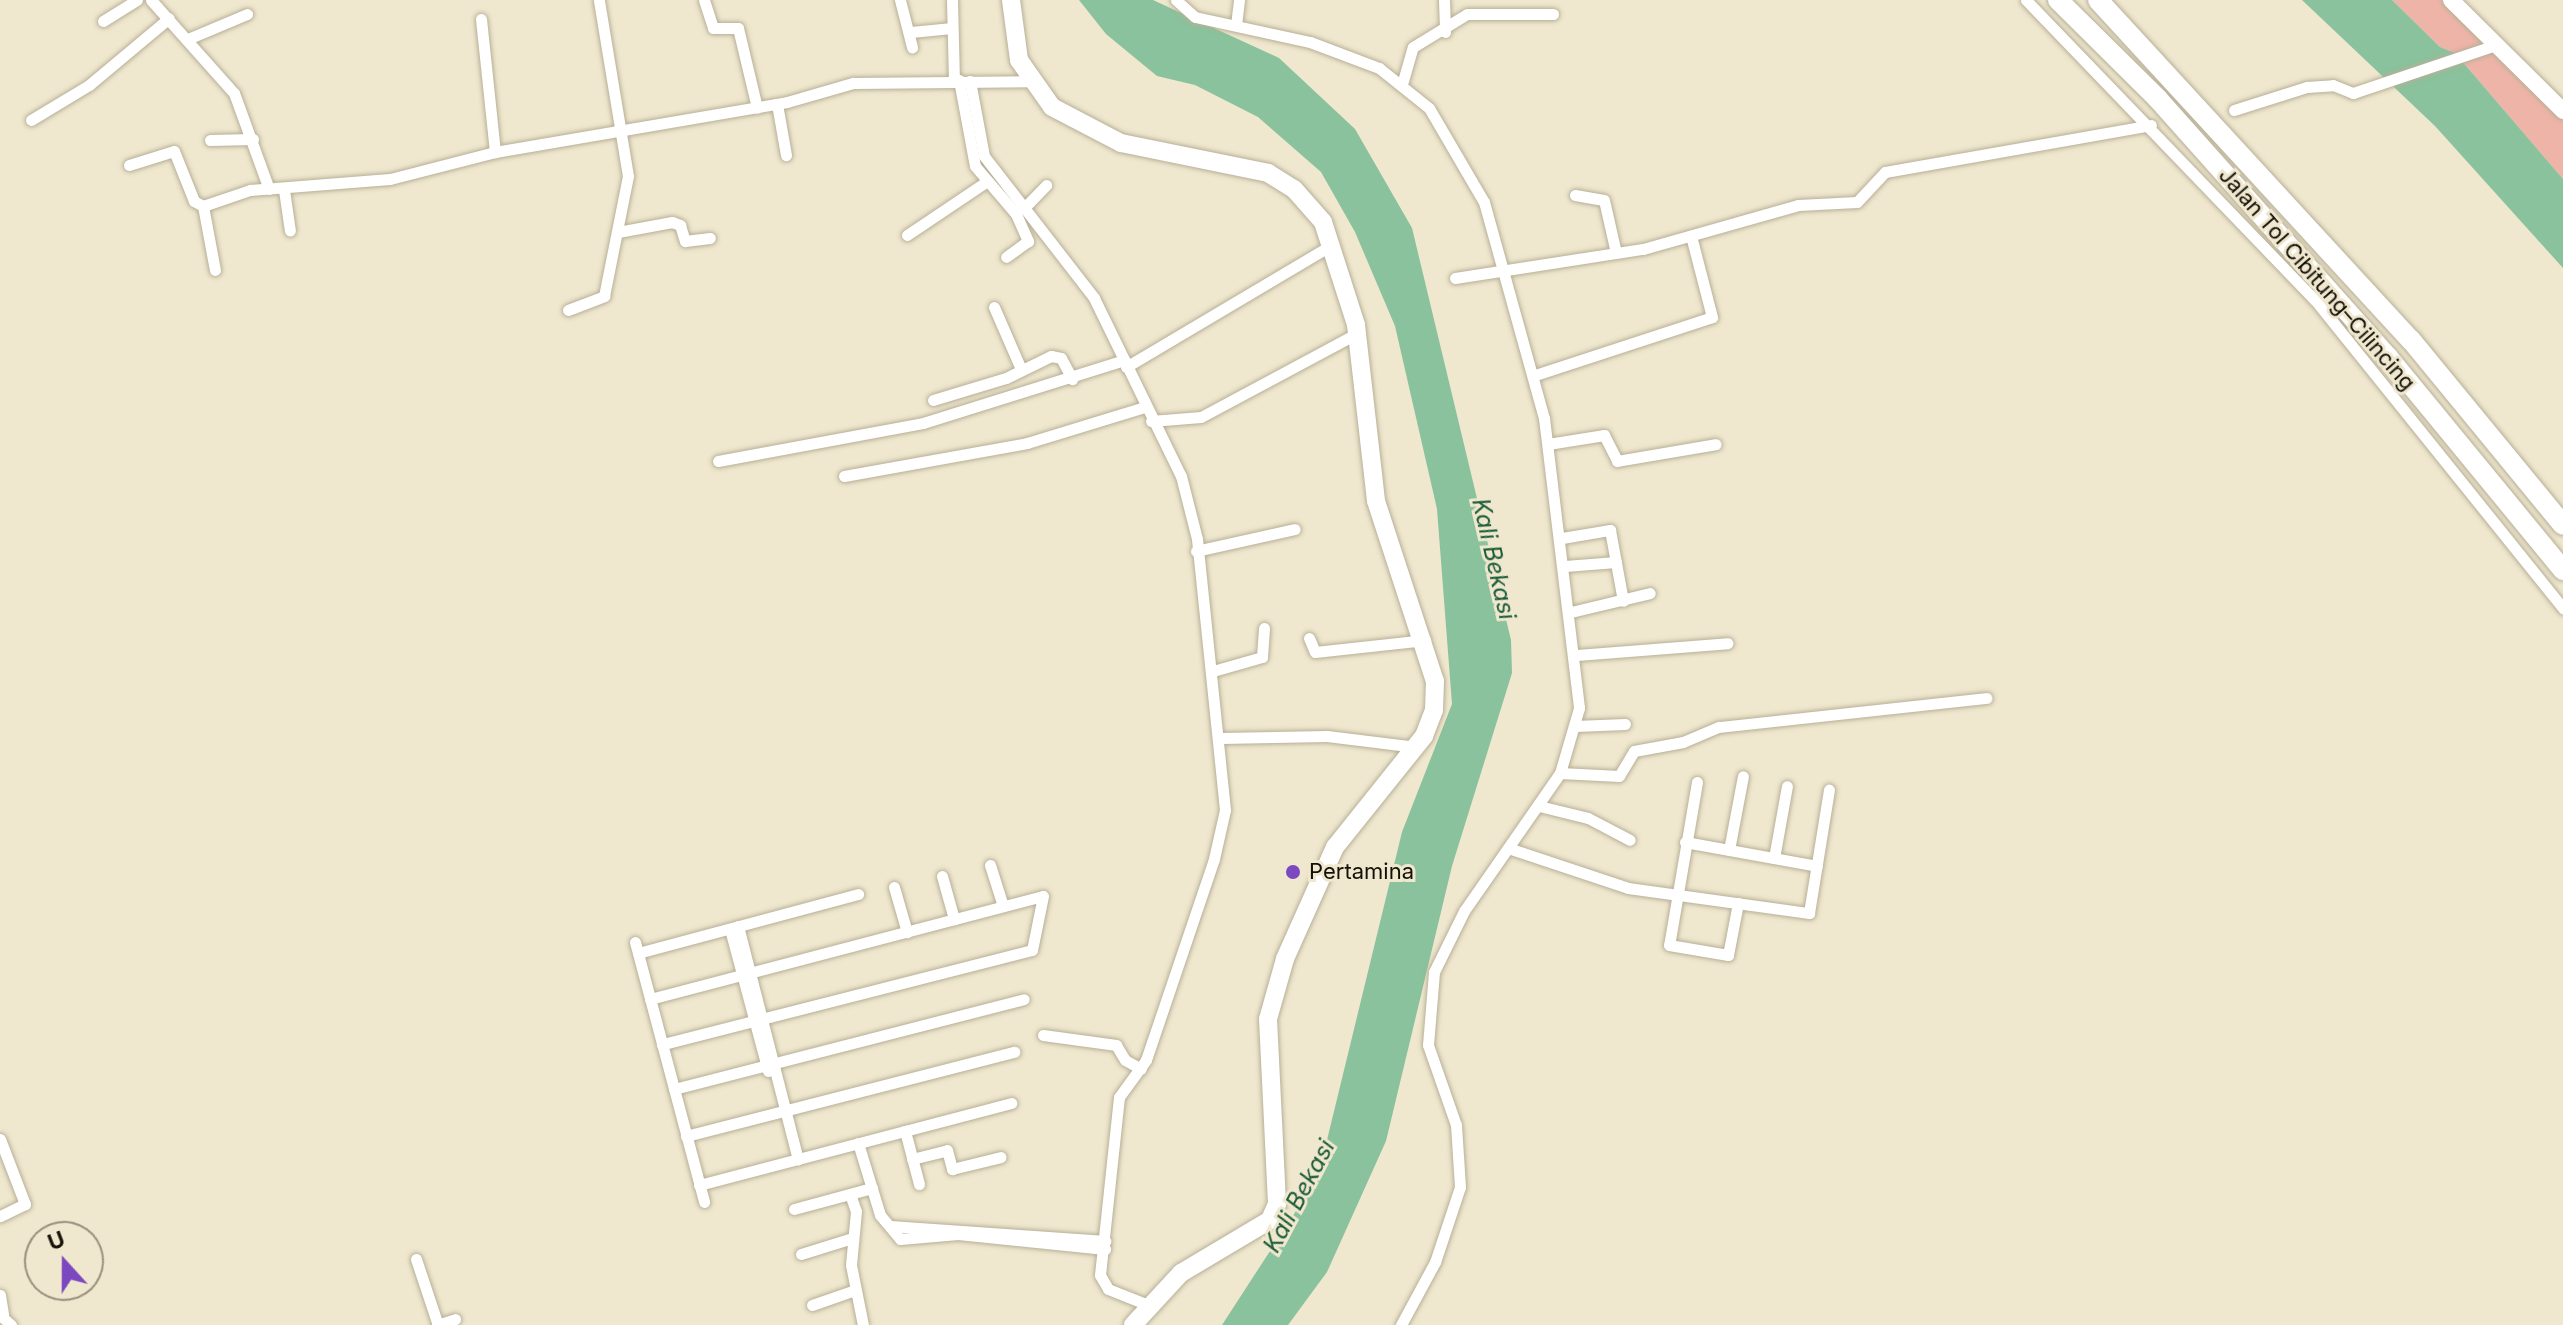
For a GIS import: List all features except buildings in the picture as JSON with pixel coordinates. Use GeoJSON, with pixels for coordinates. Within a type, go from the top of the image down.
{"type":"FeatureCollection","features":[{"type":"Feature","properties":{"kind":"highway","name":"Jalan Tol Cibitung–Cilincing"},"geometry":{"type":"LineString","coordinates":[[2058,0],[2158,99],[2388,357],[2563,570]]}},
{"type":"Feature","properties":{"kind":"highway","name":"Jalan Tol Cibitung–Cilincing"},"geometry":{"type":"LineString","coordinates":[[2098,0],[2402,330],[2563,525]]}},
{"type":"Feature","properties":{"kind":"main road"},"geometry":{"type":"LineString","coordinates":[[1011,0],[1014,46],[1030,81],[1052,107],[1121,143],[1268,173],[1305,200],[1333,244],[1356,334],[1374,492],[1426,640],[1434,710],[1416,747],[1335,847],[1285,959],[1268,1019],[1277,1204],[1270,1220],[1181,1273],[1148,1305],[1133,1325]]}},
{"type":"Feature","properties":{"kind":"street"},"geometry":{"type":"LineString","coordinates":[[103,21],[137,0]]}},
{"type":"Feature","properties":{"kind":"street"},"geometry":{"type":"LineString","coordinates":[[151,0],[190,38],[234,93],[269,189]]}},
{"type":"Feature","properties":{"kind":"street"},"geometry":{"type":"LineString","coordinates":[[568,310],[604,296],[628,176],[624,133],[599,0]]}},
{"type":"Feature","properties":{"kind":"street"},"geometry":{"type":"LineString","coordinates":[[704,0],[713,28],[738,28],[757,108]]}},
{"type":"Feature","properties":{"kind":"street"},"geometry":{"type":"LineString","coordinates":[[900,0],[911,32],[912,47]]}},
{"type":"Feature","properties":{"kind":"street"},"geometry":{"type":"LineString","coordinates":[[952,0],[952,28],[970,154],[986,182],[1034,238],[1081,274],[1151,421],[1181,476],[1196,551],[1200,614],[1213,671],[1221,738],[1225,810],[1214,859],[1141,1069],[1119,1097],[1105,1245],[1103,1284],[1148,1305]]}},
{"type":"Feature","properties":{"kind":"street"},"geometry":{"type":"LineString","coordinates":[[1176,0],[1195,17],[1324,47],[1403,81],[1439,122],[1475,180],[1535,375],[1548,444],[1577,655],[1575,726],[1560,773],[1456,925],[1431,986],[1428,1045],[1456,1125],[1461,1178],[1447,1235],[1401,1325]]}},
{"type":"Feature","properties":{"kind":"street"},"geometry":{"type":"LineString","coordinates":[[1236,25],[1239,0]]}},
{"type":"Feature","properties":{"kind":"street"},"geometry":{"type":"LineString","coordinates":[[1444,0],[1445,32]]}},
{"type":"Feature","properties":{"kind":"street"},"geometry":{"type":"LineString","coordinates":[[2026,0],[2151,125],[2320,306],[2563,608]]}},
{"type":"Feature","properties":{"kind":"street"},"geometry":{"type":"LineString","coordinates":[[2451,0],[2563,111]]}},
{"type":"Feature","properties":{"kind":"street"},"geometry":{"type":"LineString","coordinates":[[1403,81],[1413,47],[1445,32],[1477,11],[1553,14]]}},
{"type":"Feature","properties":{"kind":"street"},"geometry":{"type":"LineString","coordinates":[[190,38],[247,14]]}},
{"type":"Feature","properties":{"kind":"street"},"geometry":{"type":"LineString","coordinates":[[31,120],[89,85],[169,18]]}},
{"type":"Feature","properties":{"kind":"street"},"geometry":{"type":"LineString","coordinates":[[481,19],[495,152]]}},
{"type":"Feature","properties":{"kind":"street"},"geometry":{"type":"LineString","coordinates":[[911,32],[952,28]]}},
{"type":"Feature","properties":{"kind":"street"},"geometry":{"type":"LineString","coordinates":[[2234,110],[2307,87],[2333,85],[2353,93],[2488,46]]}},
{"type":"Feature","properties":{"kind":"street"},"geometry":{"type":"LineString","coordinates":[[961,80],[984,156],[1024,208],[1034,238]]}},
{"type":"Feature","properties":{"kind":"street"},"geometry":{"type":"LineString","coordinates":[[129,165],[174,151],[194,201],[203,206],[269,189],[390,179],[495,152],[624,133],[777,104],[853,83],[1030,81]]}},
{"type":"Feature","properties":{"kind":"street"},"geometry":{"type":"LineString","coordinates":[[777,104],[786,155]]}},
{"type":"Feature","properties":{"kind":"street"},"geometry":{"type":"LineString","coordinates":[[1455,278],[1616,253],[1691,236],[1798,205],[1857,202],[1885,172],[2151,125]]}},
{"type":"Feature","properties":{"kind":"street"},"geometry":{"type":"LineString","coordinates":[[210,140],[253,139]]}},
{"type":"Feature","properties":{"kind":"street"},"geometry":{"type":"LineString","coordinates":[[907,235],[986,182]]}},
{"type":"Feature","properties":{"kind":"street"},"geometry":{"type":"LineString","coordinates":[[1024,208],[1046,185]]}},
{"type":"Feature","properties":{"kind":"street"},"geometry":{"type":"LineString","coordinates":[[284,190],[290,231]]}},
{"type":"Feature","properties":{"kind":"street"},"geometry":{"type":"LineString","coordinates":[[1575,195],[1604,200],[1616,253]]}},
{"type":"Feature","properties":{"kind":"street"},"geometry":{"type":"LineString","coordinates":[[203,206],[215,270]]}},
{"type":"Feature","properties":{"kind":"street"},"geometry":{"type":"LineString","coordinates":[[618,232],[672,222],[680,225],[685,241],[710,238]]}},
{"type":"Feature","properties":{"kind":"street"},"geometry":{"type":"LineString","coordinates":[[1535,375],[1712,317],[1691,236]]}},
{"type":"Feature","properties":{"kind":"street"},"geometry":{"type":"LineString","coordinates":[[1006,257],[1034,238]]}},
{"type":"Feature","properties":{"kind":"street"},"geometry":{"type":"LineString","coordinates":[[718,461],[923,423],[1125,363],[1333,244]]}},
{"type":"Feature","properties":{"kind":"street"},"geometry":{"type":"LineString","coordinates":[[994,307],[1021,369]]}},
{"type":"Feature","properties":{"kind":"street"},"geometry":{"type":"LineString","coordinates":[[1151,421],[1201,417],[1356,334]]}},
{"type":"Feature","properties":{"kind":"street"},"geometry":{"type":"LineString","coordinates":[[933,400],[1057,356],[1072,379]]}},
{"type":"Feature","properties":{"kind":"street"},"geometry":{"type":"LineString","coordinates":[[844,476],[1027,443],[1145,407]]}},
{"type":"Feature","properties":{"kind":"street"},"geometry":{"type":"LineString","coordinates":[[1548,444],[1604,435],[1617,461],[1716,444]]}},
{"type":"Feature","properties":{"kind":"street"},"geometry":{"type":"LineString","coordinates":[[1562,538],[1608,528],[1623,601]]}},
{"type":"Feature","properties":{"kind":"street"},"geometry":{"type":"LineString","coordinates":[[1196,551],[1231,548],[1295,529]]}},
{"type":"Feature","properties":{"kind":"street"},"geometry":{"type":"LineString","coordinates":[[1565,566],[1616,562]]}},
{"type":"Feature","properties":{"kind":"street"},"geometry":{"type":"LineString","coordinates":[[1571,612],[1650,593]]}},
{"type":"Feature","properties":{"kind":"street"},"geometry":{"type":"LineString","coordinates":[[1213,671],[1262,657],[1264,628]]}},
{"type":"Feature","properties":{"kind":"street"},"geometry":{"type":"LineString","coordinates":[[1309,638],[1315,652],[1426,640]]}},
{"type":"Feature","properties":{"kind":"street"},"geometry":{"type":"LineString","coordinates":[[1577,655],[1728,643]]}},
{"type":"Feature","properties":{"kind":"street"},"geometry":{"type":"LineString","coordinates":[[1560,773],[1619,776],[1634,751],[1672,745],[1719,727],[1986,698]]}},
{"type":"Feature","properties":{"kind":"street"},"geometry":{"type":"LineString","coordinates":[[1575,726],[1625,724]]}},
{"type":"Feature","properties":{"kind":"street"},"geometry":{"type":"LineString","coordinates":[[1221,738],[1327,736],[1416,747]]}},
{"type":"Feature","properties":{"kind":"street"},"geometry":{"type":"LineString","coordinates":[[1729,850],[1743,776]]}},
{"type":"Feature","properties":{"kind":"street"},"geometry":{"type":"LineString","coordinates":[[1697,782],[1675,894],[1669,945],[1728,955],[1738,903]]}},
{"type":"Feature","properties":{"kind":"street"},"geometry":{"type":"LineString","coordinates":[[1774,858],[1787,786]]}},
{"type":"Feature","properties":{"kind":"street"},"geometry":{"type":"LineString","coordinates":[[1508,848],[1628,888],[1809,913],[1829,790]]}},
{"type":"Feature","properties":{"kind":"street"},"geometry":{"type":"LineString","coordinates":[[1539,806],[1588,818],[1630,840]]}},
{"type":"Feature","properties":{"kind":"street"},"geometry":{"type":"LineString","coordinates":[[1685,842],[1817,866]]}},
{"type":"Feature","properties":{"kind":"street"},"geometry":{"type":"LineString","coordinates":[[990,865],[1003,906]]}},
{"type":"Feature","properties":{"kind":"street"},"geometry":{"type":"LineString","coordinates":[[942,876],[954,919]]}},
{"type":"Feature","properties":{"kind":"street"},"geometry":{"type":"LineString","coordinates":[[894,887],[907,932]]}},
{"type":"Feature","properties":{"kind":"street"},"geometry":{"type":"LineString","coordinates":[[704,1202],[636,948],[734,927],[858,894]]}},
{"type":"Feature","properties":{"kind":"street"},"geometry":{"type":"LineString","coordinates":[[650,999],[1043,896],[1032,950],[662,1044]]}},
{"type":"Feature","properties":{"kind":"street"},"geometry":{"type":"LineString","coordinates":[[734,927],[795,1160]]}},
{"type":"Feature","properties":{"kind":"street"},"geometry":{"type":"LineString","coordinates":[[674,1089],[1024,999]]}},
{"type":"Feature","properties":{"kind":"street"},"geometry":{"type":"LineString","coordinates":[[1043,1035],[1116,1045],[1125,1060],[1141,1069]]}},
{"type":"Feature","properties":{"kind":"street"},"geometry":{"type":"LineString","coordinates":[[686,1136],[1014,1052]]}},
{"type":"Feature","properties":{"kind":"street"},"geometry":{"type":"LineString","coordinates":[[699,1185],[1011,1103]]}},
{"type":"Feature","properties":{"kind":"street"},"geometry":{"type":"LineString","coordinates":[[905,1131],[919,1184]]}},
{"type":"Feature","properties":{"kind":"street"},"geometry":{"type":"LineString","coordinates":[[0,1139],[25,1204],[0,1216]]}},
{"type":"Feature","properties":{"kind":"street"},"geometry":{"type":"LineString","coordinates":[[858,1143],[872,1188],[889,1226],[1105,1245]]}},
{"type":"Feature","properties":{"kind":"street"},"geometry":{"type":"LineString","coordinates":[[912,1159],[947,1150],[952,1169],[1001,1157]]}},
{"type":"Feature","properties":{"kind":"street"},"geometry":{"type":"LineString","coordinates":[[794,1209],[872,1188]]}},
{"type":"Feature","properties":{"kind":"street"},"geometry":{"type":"LineString","coordinates":[[850,1194],[856,1211],[852,1238],[855,1290],[863,1325]]}},
{"type":"Feature","properties":{"kind":"street"},"geometry":{"type":"LineString","coordinates":[[801,1254],[852,1238]]}},
{"type":"Feature","properties":{"kind":"street"},"geometry":{"type":"LineString","coordinates":[[416,1259],[437,1325],[455,1319]]}},
{"type":"Feature","properties":{"kind":"street"},"geometry":{"type":"LineString","coordinates":[[812,1305],[855,1290]]}},
{"type":"Feature","properties":{"kind":"street"},"geometry":{"type":"LineString","coordinates":[[0,1295],[5,1318]]}},
{"type":"Feature","properties":{"kind":"shaded area"},"geometry":{"type":"Polygon","coordinates":[[[1079,0],[1153,0],[1279,58],[1355,129],[1412,228],[1511,640],[1512,673],[1452,866],[1386,1141],[1327,1272],[1288,1325],[1222,1325],[1318,1177],[1402,832],[1452,704],[1437,509],[1395,326],[1355,232],[1321,172],[1258,117],[1195,85],[1157,76],[1106,34],[1079,0]]]}},
{"type":"Feature","properties":{"kind":"shaded area"},"geometry":{"type":"Polygon","coordinates":[[[2302,0],[2392,0],[2440,47],[2455,53],[2563,179],[2563,268],[2435,126],[2302,0]]]}},
{"type":"Feature","properties":{"kind":"shaded area"},"geometry":{"type":"Polygon","coordinates":[[[2392,0],[2442,0],[2563,119],[2563,179],[2455,53],[2440,47],[2392,0]]]}},
{"type":"Feature","properties":{"kind":"place","name":"Pertamina"},"geometry":{"type":"Point","coordinates":[1293,872]}},
{"type":"Feature","properties":{"kind":"water label","name":"Kali Bekasi"},"geometry":{"type":"Point","coordinates":[1494,559]}},
{"type":"Feature","properties":{"kind":"water label","name":"Kali Bekasi"},"geometry":{"type":"Point","coordinates":[1299,1196]}}]}
